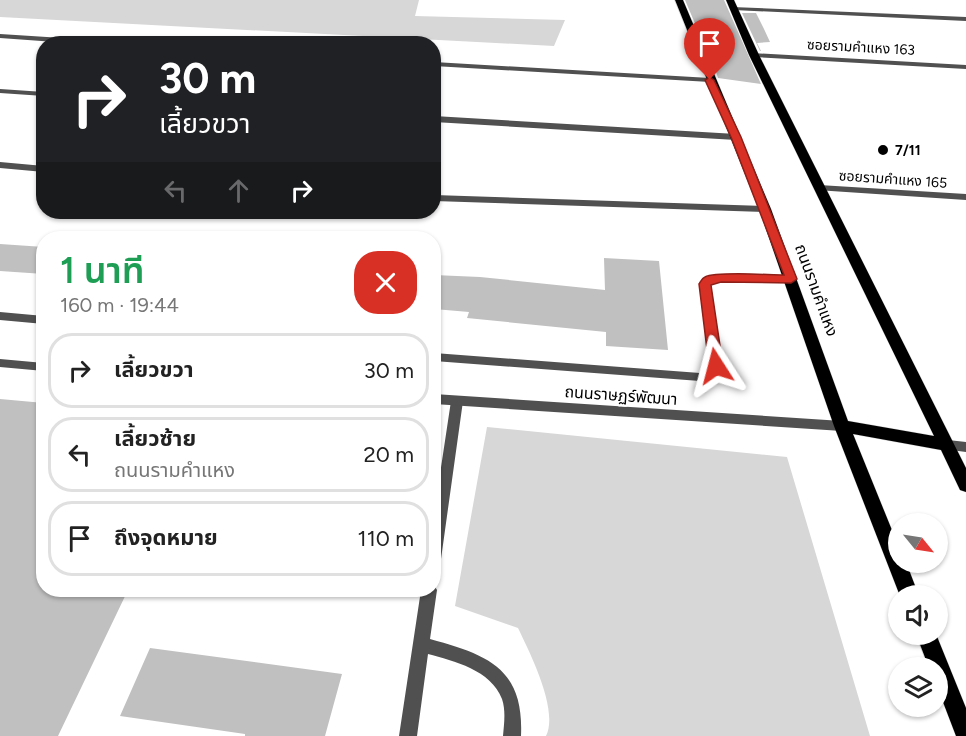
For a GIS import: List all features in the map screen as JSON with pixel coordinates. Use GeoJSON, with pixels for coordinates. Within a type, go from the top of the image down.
{"type":"FeatureCollection","features":[{"type":"Feature","properties":{"kind":"main road","name":"ถนนรามคำแหง"},"geometry":{"type":"LineString","coordinates":[[679,0],[765,209],[842,426],[906,585]]}},
{"type":"Feature","properties":{"kind":"main road"},"geometry":{"type":"LineString","coordinates":[[732,4],[754,55],[966,485]]}},
{"type":"Feature","properties":{"kind":"main road"},"geometry":{"type":"LineString","coordinates":[[842,426],[948,445]]}},
{"type":"Feature","properties":{"kind":"main road"},"geometry":{"type":"LineString","coordinates":[[930,645],[966,735]]}},
{"type":"Feature","properties":{"kind":"street"},"geometry":{"type":"LineString","coordinates":[[732,4],[966,19]]}},
{"type":"Feature","properties":{"kind":"street"},"geometry":{"type":"LineString","coordinates":[[0,36],[36,38]]}},
{"type":"Feature","properties":{"kind":"street","name":"ซอยรามคำแหง 163"},"geometry":{"type":"LineString","coordinates":[[754,55],[966,67]]}},
{"type":"Feature","properties":{"kind":"street"},"geometry":{"type":"LineString","coordinates":[[441,64],[710,80]]}},
{"type":"Feature","properties":{"kind":"street"},"geometry":{"type":"LineString","coordinates":[[0,92],[36,94]]}},
{"type":"Feature","properties":{"kind":"street"},"geometry":{"type":"LineString","coordinates":[[441,119],[736,137]]}},
{"type":"Feature","properties":{"kind":"street"},"geometry":{"type":"LineString","coordinates":[[0,165],[36,168]]}},
{"type":"Feature","properties":{"kind":"street","name":"ซอยรามคำแหง 165"},"geometry":{"type":"LineString","coordinates":[[819,188],[966,197]]}},
{"type":"Feature","properties":{"kind":"street"},"geometry":{"type":"LineString","coordinates":[[441,198],[765,209]]}},
{"type":"Feature","properties":{"kind":"street"},"geometry":{"type":"LineString","coordinates":[[441,358],[700,376],[713,374],[716,366],[705,284],[710,279],[721,278],[791,279]]}},
{"type":"Feature","properties":{"kind":"street"},"geometry":{"type":"LineString","coordinates":[[0,316],[36,319]]}},
{"type":"Feature","properties":{"kind":"street"},"geometry":{"type":"LineString","coordinates":[[0,363],[36,366]]}},
{"type":"Feature","properties":{"kind":"street","name":"ถนนราษฏร์พัฒนา"},"geometry":{"type":"LineString","coordinates":[[441,400],[842,426]]}},
{"type":"Feature","properties":{"kind":"street"},"geometry":{"type":"LineString","coordinates":[[441,511],[457,401]]}},
{"type":"Feature","properties":{"kind":"street"},"geometry":{"type":"LineString","coordinates":[[948,445],[966,447]]}},
{"type":"Feature","properties":{"kind":"street"},"geometry":{"type":"LineString","coordinates":[[408,736],[428,597]]}},
{"type":"Feature","properties":{"kind":"street"},"geometry":{"type":"LineString","coordinates":[[421,644],[468,657],[487,666],[502,682],[512,704],[512,736]]}},
{"type":"Feature","properties":{"kind":"shaded area"},"geometry":{"type":"Polygon","coordinates":[[[0,0],[419,0],[415,16],[565,20],[554,46],[441,40],[441,36],[363,36],[0,17],[0,0]]]}},
{"type":"Feature","properties":{"kind":"shaded area"},"geometry":{"type":"Polygon","coordinates":[[[487,427],[787,457],[870,736],[546,736],[549,712],[546,697],[536,666],[518,628],[455,606],[487,427]]]}},
{"type":"Feature","properties":{"kind":"building"},"geometry":{"type":"Polygon","coordinates":[[[685,0],[724,0],[761,84],[718,78],[706,40],[702,40],[685,0]]]}},
{"type":"Feature","properties":{"kind":"building"},"geometry":{"type":"Polygon","coordinates":[[[742,13],[756,13],[770,42],[757,43],[761,51],[760,51],[742,13]]]}},
{"type":"Feature","properties":{"kind":"building"},"geometry":{"type":"Polygon","coordinates":[[[0,244],[36,246],[36,273],[0,271],[0,244]]]}},
{"type":"Feature","properties":{"kind":"building"},"geometry":{"type":"Polygon","coordinates":[[[604,258],[659,261],[668,350],[606,346],[606,332],[467,318],[469,312],[441,310],[441,275],[605,290],[604,258]]]}},
{"type":"Feature","properties":{"kind":"building"},"geometry":{"type":"Polygon","coordinates":[[[0,399],[36,402],[36,597],[125,597],[58,736],[0,736],[0,399]]]}},
{"type":"Feature","properties":{"kind":"building"},"geometry":{"type":"Polygon","coordinates":[[[150,648],[342,674],[325,736],[245,736],[245,734],[120,716],[150,648]]]}},
{"type":"Feature","properties":{"kind":"place","name":"7/11"},"geometry":{"type":"Point","coordinates":[883,150]}},
{"type":"Feature","properties":{"kind":"route"},"geometry":{"type":"LineString","coordinates":[[710,80],[736,137],[791,279],[721,278],[710,279],[705,284],[704,291],[716,366]]}}]}
